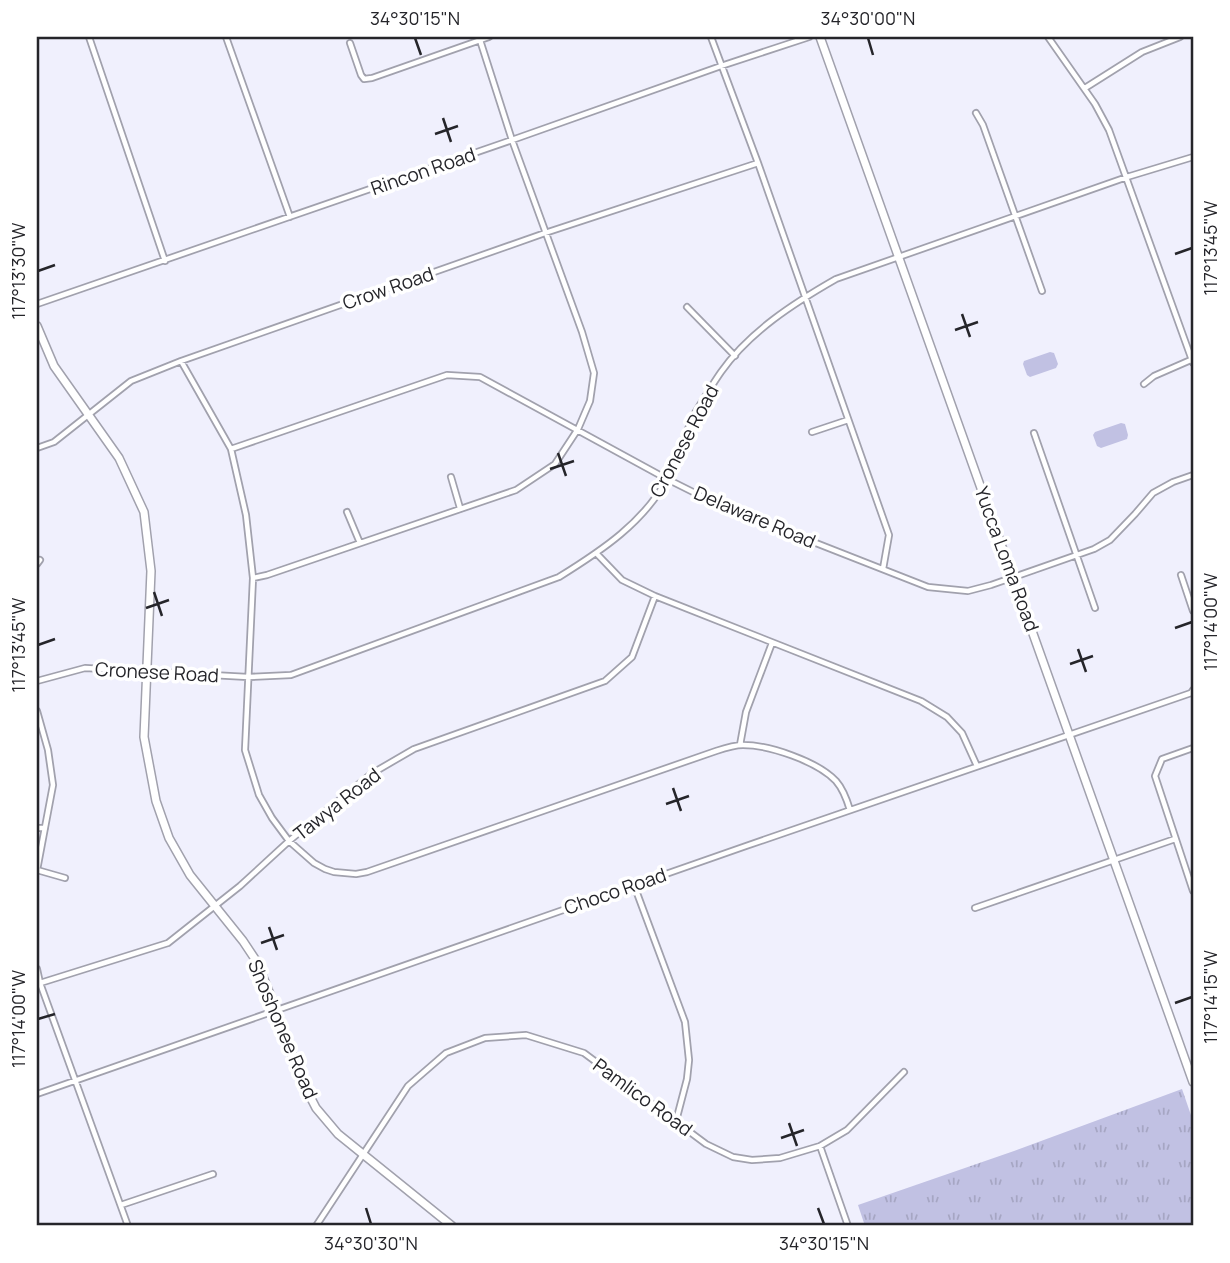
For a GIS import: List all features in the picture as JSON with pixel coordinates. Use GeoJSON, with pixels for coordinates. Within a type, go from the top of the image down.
{"type":"FeatureCollection","features":[{"type":"Feature","properties":{"kind":"main road","name":"Yucca Loma Road"},"geometry":{"type":"LineString","coordinates":[[820,37],[1193,1082]]}},
{"type":"Feature","properties":{"kind":"main road","name":"Shoshonee Road"},"geometry":{"type":"LineString","coordinates":[[37,326],[54,366],[119,458],[144,512],[151,571],[144,737],[156,801],[169,838],[190,875],[257,962],[294,1063],[309,1097],[327,1122],[363,1155],[452,1226]]}},
{"type":"Feature","properties":{"kind":"street"},"geometry":{"type":"LineString","coordinates":[[89,37],[165,261]]}},
{"type":"Feature","properties":{"kind":"street"},"geometry":{"type":"LineString","coordinates":[[226,37],[290,216]]}},
{"type":"Feature","properties":{"kind":"street"},"geometry":{"type":"LineString","coordinates":[[350,43],[361,75],[365,79],[479,38],[489,37]]}},
{"type":"Feature","properties":{"kind":"street"},"geometry":{"type":"LineString","coordinates":[[711,37],[889,535],[883,569]]}},
{"type":"Feature","properties":{"kind":"street","name":"Rincon Road"},"geometry":{"type":"LineString","coordinates":[[37,304],[809,37]]}},
{"type":"Feature","properties":{"kind":"street"},"geometry":{"type":"LineString","coordinates":[[1048,37],[1085,88],[1109,130],[1193,360],[1154,376],[1144,384]]}},
{"type":"Feature","properties":{"kind":"street"},"geometry":{"type":"LineString","coordinates":[[1085,88],[1142,52],[1180,37]]}},
{"type":"Feature","properties":{"kind":"street"},"geometry":{"type":"LineString","coordinates":[[253,578],[516,490],[555,464],[578,429],[590,401],[594,373],[582,332],[512,140],[479,38]]}},
{"type":"Feature","properties":{"kind":"street"},"geometry":{"type":"LineString","coordinates":[[975,113],[983,125],[1042,290]]}},
{"type":"Feature","properties":{"kind":"street","name":"Cronese Road"},"geometry":{"type":"LineString","coordinates":[[37,681],[85,668],[248,677],[291,675],[559,577],[597,554],[642,515],[667,479],[695,413],[721,372],[767,324],[804,297],[836,279],[1015,215],[1193,157]]}},
{"type":"Feature","properties":{"kind":"street","name":"Crow Road"},"geometry":{"type":"LineString","coordinates":[[37,448],[54,442],[131,381],[181,361],[545,233],[758,163]]}},
{"type":"Feature","properties":{"kind":"street"},"geometry":{"type":"LineString","coordinates":[[687,307],[735,356]]}},
{"type":"Feature","properties":{"kind":"street"},"geometry":{"type":"LineString","coordinates":[[181,361],[231,449],[246,515],[253,578],[245,750],[259,795],[272,818],[289,841],[305,856],[325,869],[344,874],[367,872],[740,745],[777,751],[823,770],[844,791],[850,810]]}},
{"type":"Feature","properties":{"kind":"street","name":"Delaware Road"},"geometry":{"type":"LineString","coordinates":[[231,449],[447,375],[480,377],[719,505],[928,587],[968,591],[1013,578],[1110,540],[1153,493],[1193,475]]}},
{"type":"Feature","properties":{"kind":"street"},"geometry":{"type":"LineString","coordinates":[[812,432],[848,420]]}},
{"type":"Feature","properties":{"kind":"street"},"geometry":{"type":"LineString","coordinates":[[1034,433],[1095,608]]}},
{"type":"Feature","properties":{"kind":"street"},"geometry":{"type":"LineString","coordinates":[[451,477],[460,508]]}},
{"type":"Feature","properties":{"kind":"street"},"geometry":{"type":"LineString","coordinates":[[347,512],[360,543]]}},
{"type":"Feature","properties":{"kind":"street"},"geometry":{"type":"LineString","coordinates":[[597,554],[622,580],[655,596],[921,701],[947,717],[962,733],[977,766]]}},
{"type":"Feature","properties":{"kind":"street"},"geometry":{"type":"LineString","coordinates":[[1181,575],[1193,611]]}},
{"type":"Feature","properties":{"kind":"street","name":"Tawya Road"},"geometry":{"type":"LineString","coordinates":[[38,983],[168,943],[215,907],[370,774],[414,749],[604,681],[632,657],[655,596]]}},
{"type":"Feature","properties":{"kind":"street"},"geometry":{"type":"LineString","coordinates":[[740,745],[746,712],[772,643]]}},
{"type":"Feature","properties":{"kind":"street","name":"Choco Road"},"geometry":{"type":"LineString","coordinates":[[37,1094],[1191,693],[1193,690]]}},
{"type":"Feature","properties":{"kind":"street"},"geometry":{"type":"LineString","coordinates":[[37,711],[54,785],[37,870],[65,878]]}},
{"type":"Feature","properties":{"kind":"street"},"geometry":{"type":"LineString","coordinates":[[1193,748],[1162,759],[1155,776],[1193,891]]}},
{"type":"Feature","properties":{"kind":"street"},"geometry":{"type":"LineString","coordinates":[[37,828],[45,828]]}},
{"type":"Feature","properties":{"kind":"street"},"geometry":{"type":"LineString","coordinates":[[975,908],[1175,839]]}},
{"type":"Feature","properties":{"kind":"street"},"geometry":{"type":"LineString","coordinates":[[634,885],[685,1023],[689,1060],[676,1121]]}},
{"type":"Feature","properties":{"kind":"street"},"geometry":{"type":"LineString","coordinates":[[37,969],[38,983],[128,1226]]}},
{"type":"Feature","properties":{"kind":"street","name":"Pamlico Road"},"geometry":{"type":"LineString","coordinates":[[316,1226],[408,1086],[446,1053],[485,1038],[526,1035],[584,1054],[706,1144],[733,1157],[752,1160],[780,1158],[820,1146],[847,1130],[904,1072]]}},
{"type":"Feature","properties":{"kind":"street"},"geometry":{"type":"LineString","coordinates":[[820,1146],[848,1226]]}},
{"type":"Feature","properties":{"kind":"street"},"geometry":{"type":"LineString","coordinates":[[121,1205],[213,1174]]}},
{"type":"Feature","properties":{"kind":"green space"},"geometry":{"type":"Polygon","coordinates":[[[1054,353],[1058,364],[1056,368],[1030,377],[1027,375],[1024,361],[1054,353]]]}},
{"type":"Feature","properties":{"kind":"green space"},"geometry":{"type":"Polygon","coordinates":[[[1125,424],[1127,439],[1101,448],[1097,446],[1093,435],[1095,432],[1125,424]]]}},
{"type":"Feature","properties":{"kind":"green space"},"geometry":{"type":"Polygon","coordinates":[[[1182,1089],[1193,1121],[1193,1226],[865,1226],[858,1205],[1182,1089]]]}}]}
